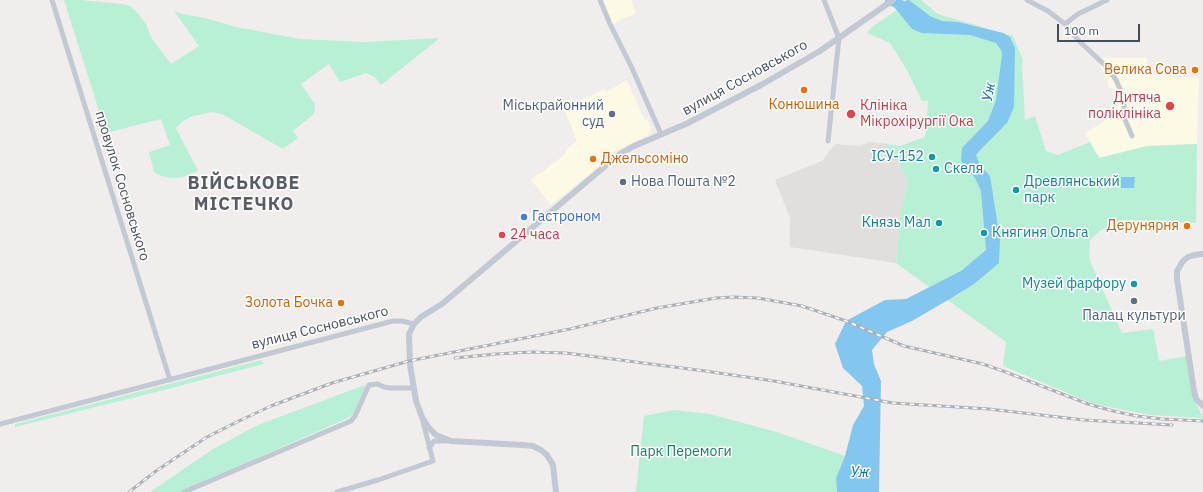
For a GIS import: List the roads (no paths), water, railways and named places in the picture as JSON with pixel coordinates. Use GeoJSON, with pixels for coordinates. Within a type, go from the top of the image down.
{"type":"FeatureCollection","features":[{"type":"Feature","properties":{"kind":"street","name":"провулок Сосновського"},"geometry":{"type":"LineString","coordinates":[[52,0],[170,380]]}},
{"type":"Feature","properties":{"kind":"street"},"geometry":{"type":"LineString","coordinates":[[600,0],[661,134]]}},
{"type":"Feature","properties":{"kind":"street"},"geometry":{"type":"LineString","coordinates":[[824,0],[839,38],[828,141]]}},
{"type":"Feature","properties":{"kind":"street","name":"вулиця Сосновського"},"geometry":{"type":"LineString","coordinates":[[0,424],[393,321],[402,321],[414,324],[421,317],[442,304],[617,156],[632,147],[688,123],[761,85],[820,51],[893,0]]}},
{"type":"Feature","properties":{"kind":"street"},"geometry":{"type":"LineString","coordinates":[[1027,0],[1048,11],[1065,24],[1078,40],[1108,68],[1116,80],[1124,98],[1124,117],[1132,136]]}},
{"type":"Feature","properties":{"kind":"street"},"geometry":{"type":"LineString","coordinates":[[1065,24],[1078,14],[1107,0]]}},
{"type":"Feature","properties":{"kind":"street"},"geometry":{"type":"LineString","coordinates":[[1203,254],[1188,257],[1183,261],[1177,271],[1177,279],[1194,392],[1196,399],[1203,406]]}},
{"type":"Feature","properties":{"kind":"street"},"geometry":{"type":"LineString","coordinates":[[414,324],[409,334],[410,366],[416,402],[427,426],[434,433],[451,441]]}},
{"type":"Feature","properties":{"kind":"street"},"geometry":{"type":"LineString","coordinates":[[184,492],[351,421],[355,416],[369,385],[378,384],[390,388],[414,388]]}},
{"type":"Feature","properties":{"kind":"street"},"geometry":{"type":"LineString","coordinates":[[337,492],[433,461],[422,417]]}},
{"type":"Feature","properties":{"kind":"street"},"geometry":{"type":"LineString","coordinates":[[430,448],[434,440],[533,446],[547,455],[553,465],[556,492]]}},
{"type":"Feature","properties":{"kind":"water","name":"Уж"},"geometry":{"type":"Polygon","coordinates":[[[907,0],[930,16],[942,21],[958,22],[1003,33],[1010,37],[1015,48],[1014,107],[1007,123],[976,155],[980,165],[990,176],[1000,239],[999,263],[974,284],[912,321],[887,332],[872,350],[874,364],[881,381],[879,492],[837,492],[836,478],[845,456],[853,425],[864,406],[862,386],[843,368],[835,344],[846,321],[885,300],[906,299],[961,271],[986,250],[981,191],[975,178],[961,161],[962,148],[988,121],[996,100],[1002,55],[1001,50],[996,43],[970,35],[922,33],[912,29],[895,8],[907,0]]]}},
{"type":"Feature","properties":{"kind":"water"},"geometry":{"type":"Polygon","coordinates":[[[1121,177],[1135,177],[1134,188],[1121,188],[1121,177]]]}},
{"type":"Feature","properties":{"kind":"waterway","name":"Уж"},"geometry":{"type":"LineString","coordinates":[[890,0],[903,6],[910,13]]}},
{"type":"Feature","properties":{"kind":"railway"},"geometry":{"type":"LineString","coordinates":[[129,492],[156,471],[207,437],[271,406],[332,383],[409,361],[570,329],[657,308],[716,298],[758,298],[802,306],[846,321],[904,346],[983,364],[1088,404],[1137,416],[1203,421]]}},
{"type":"Feature","properties":{"kind":"railway"},"geometry":{"type":"LineString","coordinates":[[455,358],[532,352],[566,353],[774,381],[893,403],[989,409],[1084,420],[1172,425]]}},
{"type":"Feature","properties":{"kind":"place","name":"Велика Сова"},"geometry":{"type":"Point","coordinates":[1195,70]}},
{"type":"Feature","properties":{"kind":"place","name":"Конюшина"},"geometry":{"type":"Point","coordinates":[804,90]}},
{"type":"Feature","properties":{"kind":"place","name":"Дитяча поліклініка"},"geometry":{"type":"Point","coordinates":[1170,106]}},
{"type":"Feature","properties":{"kind":"place","name":"Міськрайонний суд"},"geometry":{"type":"Point","coordinates":[612,114]}},
{"type":"Feature","properties":{"kind":"place","name":"Клініка Мікрохірургії Ока"},"geometry":{"type":"Point","coordinates":[851,114]}},
{"type":"Feature","properties":{"kind":"place","name":"ІСУ-152"},"geometry":{"type":"Point","coordinates":[932,157]}},
{"type":"Feature","properties":{"kind":"place","name":"Джельсоміно"},"geometry":{"type":"Point","coordinates":[593,159]}},
{"type":"Feature","properties":{"kind":"place","name":"Скеля"},"geometry":{"type":"Point","coordinates":[936,169]}},
{"type":"Feature","properties":{"kind":"place","name":"Нова Пошта №2"},"geometry":{"type":"Point","coordinates":[623,182]}},
{"type":"Feature","properties":{"kind":"place","name":"Древлянський парк"},"geometry":{"type":"Point","coordinates":[1016,190]}},
{"type":"Feature","properties":{"kind":"place","name":"Гастроном"},"geometry":{"type":"Point","coordinates":[524,217]}},
{"type":"Feature","properties":{"kind":"place","name":"Князь Мал"},"geometry":{"type":"Point","coordinates":[939,223]}},
{"type":"Feature","properties":{"kind":"place","name":"Дерунярня"},"geometry":{"type":"Point","coordinates":[1187,226]}},
{"type":"Feature","properties":{"kind":"place","name":"Княгиня Ольга"},"geometry":{"type":"Point","coordinates":[984,233]}},
{"type":"Feature","properties":{"kind":"place","name":"24 часа"},"geometry":{"type":"Point","coordinates":[502,235]}},
{"type":"Feature","properties":{"kind":"place","name":"Музей фарфору"},"geometry":{"type":"Point","coordinates":[1134,284]}},
{"type":"Feature","properties":{"kind":"place","name":"Палац культури"},"geometry":{"type":"Point","coordinates":[1134,301]}},
{"type":"Feature","properties":{"kind":"place","name":"Золота Бочка"},"geometry":{"type":"Point","coordinates":[341,303]}},
{"type":"Feature","properties":{"kind":"district","name":"ВІЙСЬКОВЕ МІСТЕЧКО"},"geometry":{"type":"Point","coordinates":[244,194]}},
{"type":"Feature","properties":{"kind":"park label","name":"Парк Перемоги"},"geometry":{"type":"Point","coordinates":[681,452]}}]}
